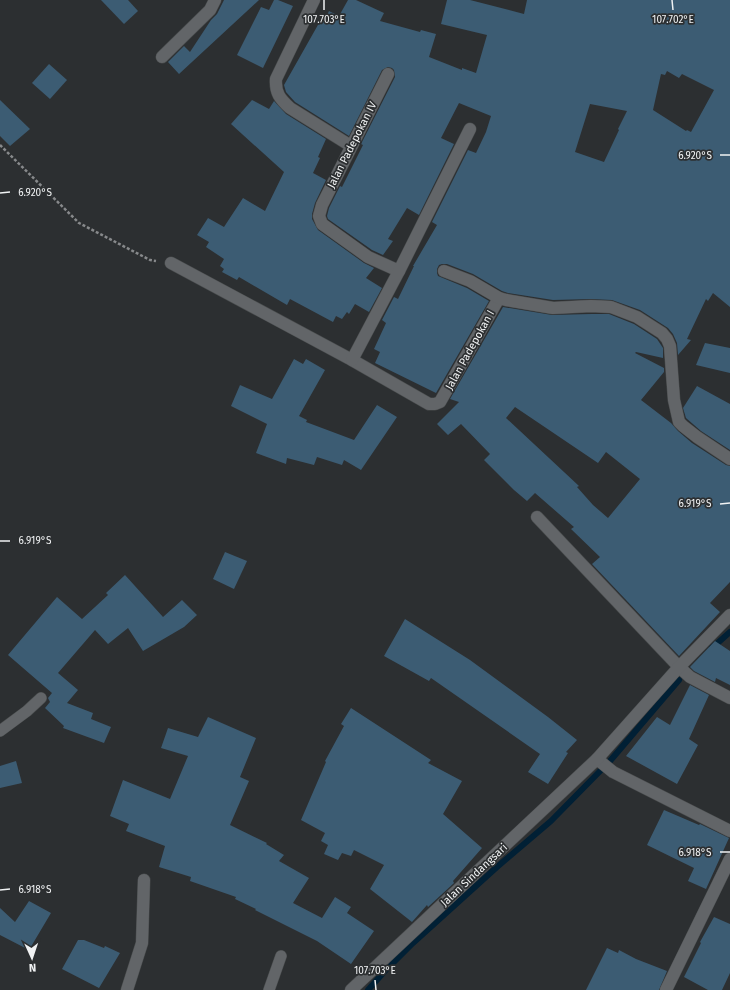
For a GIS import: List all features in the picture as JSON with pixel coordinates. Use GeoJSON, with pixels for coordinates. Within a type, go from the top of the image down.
{"type":"FeatureCollection","features":[{"type":"Feature","properties":{"kind":"street"},"geometry":{"type":"LineString","coordinates":[[162,57],[210,10],[215,0]]}},
{"type":"Feature","properties":{"kind":"street"},"geometry":{"type":"LineString","coordinates":[[314,0],[276,80],[277,94],[290,108],[351,146]]}},
{"type":"Feature","properties":{"kind":"street","name":"Jalan Padepokan IV"},"geometry":{"type":"LineString","coordinates":[[388,74],[351,146],[318,216],[322,224],[368,257],[399,271]]}},
{"type":"Feature","properties":{"kind":"street"},"geometry":{"type":"LineString","coordinates":[[171,263],[352,360],[399,271],[470,129]]}},
{"type":"Feature","properties":{"kind":"street"},"geometry":{"type":"LineString","coordinates":[[444,271],[470,281],[499,298],[553,308],[591,306],[611,307],[637,317],[662,333],[670,346],[674,400],[679,422],[697,437],[730,459]]}},
{"type":"Feature","properties":{"kind":"street","name":"Jalan Padepokan I"},"geometry":{"type":"LineString","coordinates":[[352,360],[429,404],[440,402],[499,298]]}},
{"type":"Feature","properties":{"kind":"street"},"geometry":{"type":"LineString","coordinates":[[537,517],[679,667],[690,677],[730,698]]}},
{"type":"Feature","properties":{"kind":"street","name":"Jalan Sindangsari"},"geometry":{"type":"LineString","coordinates":[[351,990],[602,764],[679,667],[730,616]]}},
{"type":"Feature","properties":{"kind":"street"},"geometry":{"type":"LineString","coordinates":[[602,764],[730,831]]}},
{"type":"Feature","properties":{"kind":"street"},"geometry":{"type":"LineString","coordinates":[[666,990],[730,860]]}},
{"type":"Feature","properties":{"kind":"street"},"geometry":{"type":"LineString","coordinates":[[127,990],[142,943],[144,880]]}},
{"type":"Feature","properties":{"kind":"lane"},"geometry":{"type":"LineString","coordinates":[[0,731],[28,711],[41,698]]}},
{"type":"Feature","properties":{"kind":"lane"},"geometry":{"type":"LineString","coordinates":[[269,990],[281,956]]}},
{"type":"Feature","properties":{"kind":"path"},"geometry":{"type":"LineString","coordinates":[[0,145],[79,223],[150,260],[171,263]]}},
{"type":"Feature","properties":{"kind":"building"},"geometry":{"type":"Polygon","coordinates":[[[101,0],[128,0],[138,11],[124,24],[101,0]]]}},
{"type":"Feature","properties":{"kind":"building"},"geometry":{"type":"Polygon","coordinates":[[[224,0],[259,0],[179,74],[168,62],[184,46],[190,52],[211,20],[217,14],[224,0]]]}},
{"type":"Feature","properties":{"kind":"building"},"geometry":{"type":"Polygon","coordinates":[[[274,0],[278,0],[293,6],[263,68],[237,55],[261,7],[269,10],[274,0]]]}},
{"type":"Feature","properties":{"kind":"building"},"geometry":{"type":"Polygon","coordinates":[[[348,0],[356,0],[384,13],[380,21],[420,32],[421,30],[436,34],[429,57],[462,70],[462,68],[476,73],[487,35],[441,24],[447,0],[470,0],[524,14],[527,0],[730,0],[730,307],[713,293],[708,301],[706,299],[687,339],[691,340],[678,355],[677,343],[673,334],[668,328],[640,310],[612,300],[553,300],[508,293],[473,274],[447,264],[442,264],[439,265],[437,269],[438,276],[467,288],[489,301],[436,393],[375,363],[380,352],[374,349],[386,323],[382,320],[394,297],[398,299],[413,266],[437,225],[432,222],[468,150],[476,153],[486,132],[491,116],[459,103],[441,138],[454,144],[419,215],[407,208],[388,239],[393,241],[383,255],[372,250],[328,219],[327,216],[329,208],[340,186],[342,187],[363,145],[361,144],[395,77],[394,70],[388,67],[382,70],[349,136],[295,102],[286,92],[284,85],[323,16],[326,17],[329,11],[339,16],[348,0]],[[667,71],[665,75],[661,74],[653,110],[686,131],[691,132],[714,90],[682,74],[679,78],[667,71]],[[590,104],[575,152],[604,162],[627,111],[590,104]]]}},
{"type":"Feature","properties":{"kind":"building"},"geometry":{"type":"Polygon","coordinates":[[[49,64],[67,80],[50,99],[32,83],[49,64]]]}},
{"type":"Feature","properties":{"kind":"building"},"geometry":{"type":"Polygon","coordinates":[[[0,100],[30,129],[10,146],[0,136],[0,100]]]}},
{"type":"Feature","properties":{"kind":"building"},"geometry":{"type":"Polygon","coordinates":[[[252,100],[269,109],[274,101],[286,114],[326,139],[313,173],[326,180],[315,203],[312,219],[318,230],[364,263],[374,268],[366,278],[382,288],[369,312],[355,304],[349,314],[347,312],[342,319],[336,316],[333,322],[290,299],[287,305],[239,277],[237,280],[222,272],[224,269],[220,266],[224,259],[206,247],[209,242],[197,235],[208,218],[224,227],[243,198],[265,211],[284,172],[231,124],[252,100]]]}},
{"type":"Feature","properties":{"kind":"building"},"geometry":{"type":"Polygon","coordinates":[[[503,307],[552,315],[609,314],[634,324],[657,339],[663,348],[663,358],[635,353],[664,368],[664,372],[641,400],[671,423],[692,443],[726,465],[730,466],[730,582],[710,603],[720,612],[679,656],[592,564],[600,557],[571,529],[574,527],[535,493],[527,501],[514,490],[484,460],[490,454],[461,424],[448,435],[437,424],[459,402],[450,399],[503,307]],[[515,407],[506,418],[579,486],[577,487],[593,505],[608,518],[640,479],[606,452],[598,463],[515,407]]]}},
{"type":"Feature","properties":{"kind":"building"},"geometry":{"type":"Polygon","coordinates":[[[705,343],[730,348],[730,373],[696,365],[705,343]]]}},
{"type":"Feature","properties":{"kind":"building"},"geometry":{"type":"Polygon","coordinates":[[[294,359],[303,364],[306,359],[325,370],[299,416],[307,420],[306,422],[354,440],[377,405],[397,417],[361,470],[344,460],[342,465],[317,457],[314,465],[287,458],[286,464],[256,453],[267,424],[231,406],[240,385],[272,399],[294,359]]]}},
{"type":"Feature","properties":{"kind":"building"},"geometry":{"type":"Polygon","coordinates":[[[697,386],[730,404],[730,450],[701,431],[686,418],[683,408],[697,386]]]}},
{"type":"Feature","properties":{"kind":"building"},"geometry":{"type":"Polygon","coordinates":[[[225,552],[247,561],[234,589],[213,579],[225,552]]]}},
{"type":"Feature","properties":{"kind":"building"},"geometry":{"type":"Polygon","coordinates":[[[125,575],[163,617],[182,600],[197,615],[184,627],[143,651],[128,628],[108,644],[95,630],[58,673],[78,690],[67,703],[93,713],[91,719],[111,727],[104,743],[63,728],[64,726],[45,708],[50,702],[48,698],[52,693],[8,655],[57,597],[82,619],[108,595],[106,593],[125,575]]]}},
{"type":"Feature","properties":{"kind":"building"},"geometry":{"type":"Polygon","coordinates":[[[405,619],[470,660],[577,740],[566,752],[568,753],[548,784],[528,772],[540,754],[431,678],[429,681],[384,656],[405,619]]]}},
{"type":"Feature","properties":{"kind":"building"},"geometry":{"type":"Polygon","coordinates":[[[715,641],[730,651],[730,685],[716,678],[715,682],[694,671],[690,667],[715,641]]]}},
{"type":"Feature","properties":{"kind":"building"},"geometry":{"type":"Polygon","coordinates":[[[690,685],[709,695],[689,739],[698,745],[677,784],[626,756],[657,717],[670,725],[690,685]]]}},
{"type":"Feature","properties":{"kind":"building"},"geometry":{"type":"Polygon","coordinates":[[[351,708],[431,760],[428,763],[462,781],[443,814],[482,848],[453,881],[454,883],[428,907],[427,905],[412,922],[370,889],[384,865],[354,850],[351,856],[342,853],[338,860],[324,854],[328,845],[321,841],[325,833],[301,820],[326,762],[325,761],[344,726],[341,724],[351,708]]]}},
{"type":"Feature","properties":{"kind":"building"},"geometry":{"type":"Polygon","coordinates":[[[208,717],[256,738],[240,777],[249,781],[230,825],[267,843],[266,844],[284,855],[279,861],[309,878],[293,903],[322,918],[335,897],[351,907],[347,913],[374,931],[351,964],[317,941],[255,910],[256,909],[235,899],[236,897],[190,881],[191,877],[159,867],[165,846],[126,831],[129,824],[110,816],[123,780],[170,799],[188,756],[161,748],[168,728],[198,737],[208,717]]]}},
{"type":"Feature","properties":{"kind":"building"},"geometry":{"type":"Polygon","coordinates":[[[16,761],[22,783],[0,788],[0,766],[16,761]]]}},
{"type":"Feature","properties":{"kind":"building"},"geometry":{"type":"Polygon","coordinates":[[[664,810],[699,825],[700,824],[729,838],[706,889],[688,881],[694,868],[647,845],[664,810]]]}},
{"type":"Feature","properties":{"kind":"building"},"geometry":{"type":"Polygon","coordinates":[[[29,901],[51,913],[29,950],[0,935],[0,908],[15,922],[29,901]]]}},
{"type":"Feature","properties":{"kind":"building"},"geometry":{"type":"Polygon","coordinates":[[[714,917],[730,924],[730,973],[722,990],[708,990],[684,977],[701,943],[700,942],[714,917]]]}},
{"type":"Feature","properties":{"kind":"building"},"geometry":{"type":"Polygon","coordinates":[[[78,940],[84,940],[104,948],[105,946],[120,953],[99,988],[62,969],[78,940]]]}},
{"type":"Feature","properties":{"kind":"building"},"geometry":{"type":"Polygon","coordinates":[[[607,948],[618,953],[619,950],[636,959],[667,971],[659,990],[586,990],[607,948]]]}},
{"type":"Feature","properties":{"kind":"waterway"},"geometry":{"type":"LineString","coordinates":[[712,648],[730,632]]}},
{"type":"Feature","properties":{"kind":"waterway"},"geometry":{"type":"LineString","coordinates":[[368,990],[413,943],[497,867],[551,821],[610,761],[679,680]]}}]}
